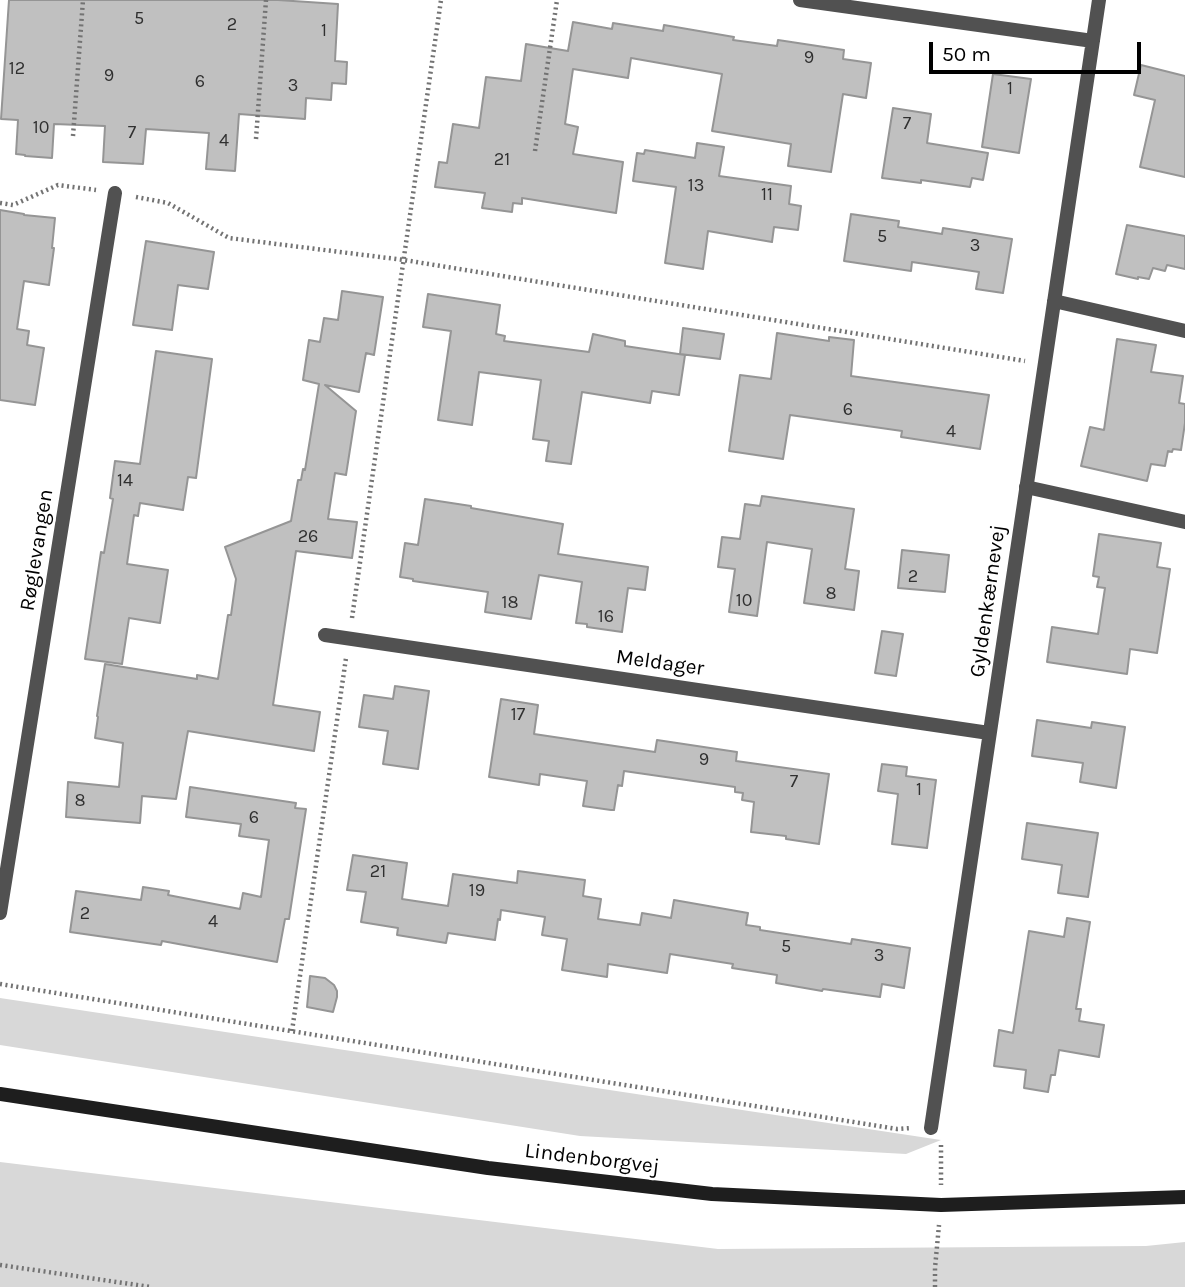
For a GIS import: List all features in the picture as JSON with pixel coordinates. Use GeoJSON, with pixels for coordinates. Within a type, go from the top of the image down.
{"type":"FeatureCollection","features":[{"type":"Feature","properties":{"kind":"main road","name":"Lindenborgvej"},"geometry":{"type":"LineString","coordinates":[[0,1094],[501,1170],[712,1194],[941,1205],[1185,1197]]}},
{"type":"Feature","properties":{"kind":"street"},"geometry":{"type":"LineString","coordinates":[[800,0],[1093,41]]}},
{"type":"Feature","properties":{"kind":"street","name":"Gyldenkærnevej"},"geometry":{"type":"LineString","coordinates":[[931,1128],[1099,0]]}},
{"type":"Feature","properties":{"kind":"street","name":"Røglevangen"},"geometry":{"type":"LineString","coordinates":[[0,914],[115,193]]}},
{"type":"Feature","properties":{"kind":"street"},"geometry":{"type":"LineString","coordinates":[[1054,301],[1185,331]]}},
{"type":"Feature","properties":{"kind":"street"},"geometry":{"type":"LineString","coordinates":[[1026,486],[1185,522]]}},
{"type":"Feature","properties":{"kind":"street","name":"Meldager"},"geometry":{"type":"LineString","coordinates":[[325,635],[989,733]]}},
{"type":"Feature","properties":{"kind":"path"},"geometry":{"type":"LineString","coordinates":[[73,136],[83,0]]}},
{"type":"Feature","properties":{"kind":"path"},"geometry":{"type":"LineString","coordinates":[[256,139],[265,0]]}},
{"type":"Feature","properties":{"kind":"path"},"geometry":{"type":"LineString","coordinates":[[292,1031],[441,0]]}},
{"type":"Feature","properties":{"kind":"path"},"geometry":{"type":"LineString","coordinates":[[535,151],[557,0]]}},
{"type":"Feature","properties":{"kind":"path"},"geometry":{"type":"LineString","coordinates":[[0,203],[13,205],[58,185],[115,193],[168,203],[229,238],[404,260],[1044,364]]}},
{"type":"Feature","properties":{"kind":"path"},"geometry":{"type":"LineString","coordinates":[[0,984],[897,1129],[931,1128],[941,1140],[941,1205],[935,1287]]}},
{"type":"Feature","properties":{"kind":"path"},"geometry":{"type":"LineString","coordinates":[[0,1265],[151,1287]]}},
{"type":"Feature","properties":{"kind":"shaded area"},"geometry":{"type":"Polygon","coordinates":[[[0,998],[941,1140],[906,1154],[580,1136],[0,1045],[0,998]]]}},
{"type":"Feature","properties":{"kind":"shaded area"},"geometry":{"type":"Polygon","coordinates":[[[0,1162],[718,1249],[1146,1246],[1185,1242],[1185,1287],[0,1287],[0,1162]]]}},
{"type":"Feature","properties":{"kind":"building"},"geometry":{"type":"Polygon","coordinates":[[[9,0],[278,0],[338,4],[335,61],[347,62],[346,84],[332,83],[331,100],[306,98],[305,119],[239,114],[235,171],[206,169],[209,133],[146,129],[143,164],[103,162],[105,126],[54,124],[52,158],[16,154],[18,120],[1,119],[9,0]]]}},
{"type":"Feature","properties":{"kind":"building"},"geometry":{"type":"Polygon","coordinates":[[[573,22],[612,29],[613,23],[663,31],[664,25],[734,37],[733,40],[777,46],[778,40],[844,50],[843,59],[871,63],[866,98],[843,94],[831,172],[788,166],[791,144],[712,131],[722,74],[631,58],[628,78],[573,69],[565,124],[578,127],[573,154],[623,162],[616,213],[522,198],[522,204],[513,203],[512,212],[482,208],[485,193],[435,187],[439,162],[447,163],[453,124],[479,128],[486,77],[521,81],[526,44],[568,51],[573,22]]]}},
{"type":"Feature","properties":{"kind":"building"},"geometry":{"type":"Polygon","coordinates":[[[1141,65],[1185,76],[1185,177],[1140,167],[1155,100],[1134,95],[1141,65]]]}},
{"type":"Feature","properties":{"kind":"building"},"geometry":{"type":"Polygon","coordinates":[[[993,74],[1031,79],[1019,153],[982,147],[993,74]]]}},
{"type":"Feature","properties":{"kind":"building"},"geometry":{"type":"Polygon","coordinates":[[[893,108],[931,114],[927,143],[988,153],[983,180],[972,178],[970,187],[882,178],[893,108]]]}},
{"type":"Feature","properties":{"kind":"building"},"geometry":{"type":"Polygon","coordinates":[[[697,143],[724,147],[719,176],[791,186],[789,204],[801,206],[798,230],[774,227],[772,242],[708,231],[703,269],[665,263],[676,187],[633,181],[637,153],[644,154],[645,150],[695,158],[697,143]]]}},
{"type":"Feature","properties":{"kind":"building"},"geometry":{"type":"Polygon","coordinates":[[[0,210],[55,218],[49,285],[24,281],[17,329],[29,331],[27,345],[44,348],[35,405],[0,400],[0,210]]]}},
{"type":"Feature","properties":{"kind":"building"},"geometry":{"type":"Polygon","coordinates":[[[851,214],[899,221],[898,227],[942,234],[943,228],[1012,239],[1003,293],[976,289],[979,272],[912,262],[911,271],[844,261],[851,214]]]}},
{"type":"Feature","properties":{"kind":"building"},"geometry":{"type":"Polygon","coordinates":[[[1127,225],[1185,236],[1185,269],[1167,265],[1165,271],[1153,268],[1149,279],[1116,274],[1127,225]]]}},
{"type":"Feature","properties":{"kind":"building"},"geometry":{"type":"Polygon","coordinates":[[[146,241],[214,252],[208,289],[178,285],[172,330],[133,325],[146,241]]]}},
{"type":"Feature","properties":{"kind":"building"},"geometry":{"type":"Polygon","coordinates":[[[342,291],[383,297],[374,355],[366,353],[359,392],[325,385],[356,411],[346,475],[335,473],[328,519],[357,522],[352,558],[296,551],[273,705],[320,712],[314,751],[188,731],[176,799],[142,796],[140,823],[66,817],[68,782],[119,787],[123,743],[95,738],[105,664],[197,679],[197,675],[218,679],[236,579],[225,547],[291,521],[298,480],[301,480],[303,469],[305,470],[319,384],[303,380],[309,340],[320,342],[324,318],[338,320],[342,291]]]}},
{"type":"Feature","properties":{"kind":"building"},"geometry":{"type":"Polygon","coordinates":[[[428,294],[500,305],[496,334],[505,336],[504,341],[589,352],[593,334],[625,341],[625,346],[685,355],[679,395],[652,391],[650,403],[582,392],[571,464],[546,461],[549,441],[533,439],[541,380],[479,372],[472,425],[438,420],[451,331],[423,327],[428,294]]]}},
{"type":"Feature","properties":{"kind":"building"},"geometry":{"type":"Polygon","coordinates":[[[683,328],[724,334],[720,359],[680,354],[683,328]]]}},
{"type":"Feature","properties":{"kind":"building"},"geometry":{"type":"Polygon","coordinates":[[[777,333],[829,341],[829,337],[854,340],[851,376],[989,395],[980,449],[901,437],[902,431],[790,415],[783,459],[729,451],[740,375],[771,379],[777,333]]]}},
{"type":"Feature","properties":{"kind":"building"},"geometry":{"type":"Polygon","coordinates":[[[1117,339],[1156,345],[1151,372],[1183,376],[1179,403],[1185,404],[1185,423],[1181,450],[1168,451],[1165,466],[1151,464],[1147,481],[1081,466],[1090,427],[1104,430],[1117,339]]]}},
{"type":"Feature","properties":{"kind":"building"},"geometry":{"type":"Polygon","coordinates":[[[156,351],[212,359],[196,478],[188,477],[183,510],[140,503],[138,516],[134,515],[127,564],[168,570],[160,623],[129,618],[122,664],[85,659],[101,552],[104,553],[113,499],[110,498],[115,461],[140,464],[156,351]]]}},
{"type":"Feature","properties":{"kind":"building"},"geometry":{"type":"Polygon","coordinates":[[[762,496],[854,509],[845,569],[859,571],[854,610],[804,603],[812,549],[767,542],[757,616],[729,612],[735,569],[718,567],[722,537],[740,539],[745,504],[760,506],[762,496]]]}},
{"type":"Feature","properties":{"kind":"building"},"geometry":{"type":"Polygon","coordinates":[[[425,499],[563,524],[558,554],[648,567],[645,590],[628,588],[622,632],[576,623],[582,582],[539,575],[531,619],[485,612],[488,592],[400,577],[405,543],[418,545],[425,499]]]}},
{"type":"Feature","properties":{"kind":"building"},"geometry":{"type":"Polygon","coordinates":[[[1099,534],[1161,543],[1157,567],[1170,569],[1157,653],[1130,649],[1127,674],[1047,662],[1052,627],[1098,634],[1105,588],[1097,587],[1099,577],[1093,576],[1099,534]]]}},
{"type":"Feature","properties":{"kind":"building"},"geometry":{"type":"Polygon","coordinates":[[[902,550],[949,555],[945,592],[898,588],[902,550]]]}},
{"type":"Feature","properties":{"kind":"building"},"geometry":{"type":"Polygon","coordinates":[[[882,631],[903,634],[896,676],[875,673],[882,631]]]}},
{"type":"Feature","properties":{"kind":"building"},"geometry":{"type":"Polygon","coordinates":[[[395,686],[429,691],[418,769],[383,764],[388,731],[359,727],[364,695],[393,699],[395,686]]]}},
{"type":"Feature","properties":{"kind":"building"},"geometry":{"type":"Polygon","coordinates":[[[501,699],[538,705],[534,734],[655,752],[657,740],[737,752],[736,761],[829,774],[819,844],[786,839],[786,836],[751,832],[754,802],[742,800],[743,793],[735,792],[735,787],[624,771],[622,786],[618,785],[614,810],[611,810],[583,806],[587,781],[540,774],[539,785],[489,777],[501,699]]]}},
{"type":"Feature","properties":{"kind":"building"},"geometry":{"type":"Polygon","coordinates":[[[1037,720],[1091,728],[1092,722],[1125,727],[1116,788],[1080,782],[1083,763],[1032,756],[1037,720]]]}},
{"type":"Feature","properties":{"kind":"building"},"geometry":{"type":"Polygon","coordinates":[[[882,764],[907,767],[906,776],[936,780],[927,848],[892,844],[898,794],[878,791],[882,764]]]}},
{"type":"Feature","properties":{"kind":"building"},"geometry":{"type":"Polygon","coordinates":[[[190,787],[296,803],[295,808],[306,809],[289,919],[285,919],[277,962],[162,941],[161,945],[70,932],[76,891],[141,900],[143,887],[169,891],[168,895],[240,909],[243,893],[261,897],[269,840],[239,836],[241,824],[186,817],[190,787]]]}},
{"type":"Feature","properties":{"kind":"building"},"geometry":{"type":"Polygon","coordinates":[[[1027,823],[1098,833],[1088,897],[1058,893],[1062,865],[1022,859],[1027,823]]]}},
{"type":"Feature","properties":{"kind":"building"},"geometry":{"type":"Polygon","coordinates":[[[353,855],[407,863],[402,899],[448,906],[453,874],[517,883],[518,871],[585,880],[583,896],[601,899],[598,919],[640,925],[642,913],[671,918],[674,900],[748,913],[746,925],[760,927],[760,930],[851,944],[852,939],[910,948],[904,988],[882,984],[880,997],[822,991],[776,983],[777,975],[732,968],[733,964],[670,954],[667,973],[608,964],[607,977],[562,970],[567,939],[542,935],[545,917],[501,910],[495,940],[448,933],[446,943],[397,935],[398,928],[361,922],[366,892],[347,890],[353,855]]]}},
{"type":"Feature","properties":{"kind":"building"},"geometry":{"type":"Polygon","coordinates":[[[1067,918],[1090,922],[1076,1009],[1081,1009],[1079,1021],[1104,1025],[1099,1057],[1059,1050],[1055,1075],[1051,1075],[1048,1092],[1024,1088],[1026,1070],[994,1066],[999,1030],[1013,1033],[1029,931],[1064,937],[1067,918]]]}},
{"type":"Feature","properties":{"kind":"building"},"geometry":{"type":"Polygon","coordinates":[[[310,976],[325,978],[334,985],[337,997],[333,1012],[307,1007],[310,976]]]}}]}
